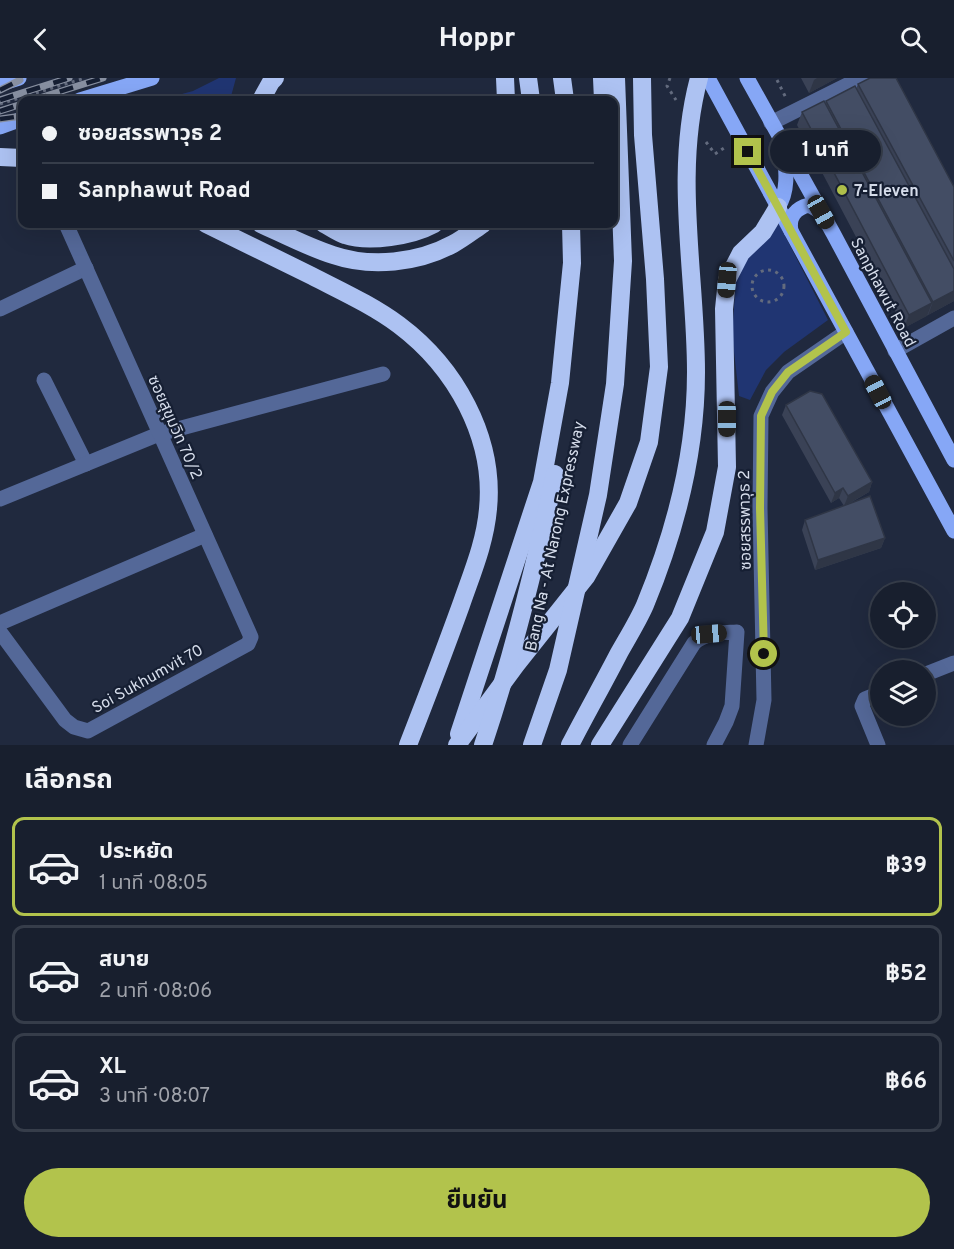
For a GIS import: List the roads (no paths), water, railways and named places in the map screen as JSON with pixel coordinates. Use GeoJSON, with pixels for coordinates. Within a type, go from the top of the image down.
{"type":"FeatureCollection","features":[{"type":"Feature","properties":{"kind":"highway"},"geometry":{"type":"LineString","coordinates":[[263,96],[275,78]]}},
{"type":"Feature","properties":{"kind":"highway"},"geometry":{"type":"LineString","coordinates":[[505,78],[506,96]]}},
{"type":"Feature","properties":{"kind":"highway"},"geometry":{"type":"LineString","coordinates":[[528,78],[530,96]]}},
{"type":"Feature","properties":{"kind":"highway"},"geometry":{"type":"LineString","coordinates":[[562,78],[564,96]]}},
{"type":"Feature","properties":{"kind":"highway"},"geometry":{"type":"LineString","coordinates":[[574,78],[576,96]]}},
{"type":"Feature","properties":{"kind":"highway"},"geometry":{"type":"LineString","coordinates":[[602,78],[603,96]]}},
{"type":"Feature","properties":{"kind":"highway"},"geometry":{"type":"LineString","coordinates":[[616,78],[617,96]]}},
{"type":"Feature","properties":{"kind":"highway"},"geometry":{"type":"LineString","coordinates":[[456,745],[586,577],[628,503],[649,442],[659,367],[656,279],[643,135],[642,78]]}},
{"type":"Feature","properties":{"kind":"highway"},"geometry":{"type":"LineString","coordinates":[[570,745],[644,606],[671,537],[683,492],[695,414],[695,336],[687,198],[688,144],[694,95],[699,78]]}},
{"type":"Feature","properties":{"kind":"highway"},"geometry":{"type":"LineString","coordinates":[[532,745],[558,670],[598,495],[615,384],[623,261],[618,130]]}},
{"type":"Feature","properties":{"kind":"highway"},"geometry":{"type":"LineString","coordinates":[[0,157],[18,158]]}},
{"type":"Feature","properties":{"kind":"highway"},"geometry":{"type":"LineString","coordinates":[[600,745],[680,618],[716,532],[727,467],[724,309],[727,280],[741,253],[763,232],[778,207]]}},
{"type":"Feature","properties":{"kind":"highway"},"geometry":{"type":"LineString","coordinates":[[214,228],[346,293],[399,325],[424,345],[442,365],[458,387],[475,424],[488,480],[488,507],[482,545],[439,668],[408,745]]}},
{"type":"Feature","properties":{"kind":"highway"},"geometry":{"type":"LineString","coordinates":[[269,228],[334,256],[370,262],[397,261],[422,256],[453,244],[477,228]]}},
{"type":"Feature","properties":{"kind":"highway"},"geometry":{"type":"LineString","coordinates":[[331,228],[345,236],[387,239],[424,228]]}},
{"type":"Feature","properties":{"kind":"highway"},"geometry":{"type":"LineString","coordinates":[[456,745],[542,482],[560,382],[572,262],[571,228]]}},
{"type":"Feature","properties":{"kind":"highway","name":"Bang Na - At Narong Expressway"},"geometry":{"type":"LineString","coordinates":[[483,745],[532,581],[556,466],[575,342],[582,228]]}},
{"type":"Feature","properties":{"kind":"highway","name":"Bang Na - At Narong Expressway"},"geometry":{"type":"LineString","coordinates":[[523,745],[533,720],[591,472],[606,367],[613,252],[611,228]]}},
{"type":"Feature","properties":{"kind":"main road"},"geometry":{"type":"LineString","coordinates":[[0,84],[19,78]]}},
{"type":"Feature","properties":{"kind":"main road"},"geometry":{"type":"LineString","coordinates":[[93,96],[152,78]]}},
{"type":"Feature","properties":{"kind":"main road"},"geometry":{"type":"LineString","coordinates":[[708,78],[954,531]]}},
{"type":"Feature","properties":{"kind":"main road","name":"Sanphawut Road"},"geometry":{"type":"LineString","coordinates":[[747,78],[954,460]]}},
{"type":"Feature","properties":{"kind":"main road"},"geometry":{"type":"LineString","coordinates":[[0,127],[18,120]]}},
{"type":"Feature","properties":{"kind":"main road"},"geometry":{"type":"LineString","coordinates":[[778,207],[783,197],[786,176],[783,145]]}},
{"type":"Feature","properties":{"kind":"main road"},"geometry":{"type":"LineString","coordinates":[[791,231],[789,223],[794,213],[801,207],[809,205],[821,212]]}},
{"type":"Feature","properties":{"kind":"street"},"geometry":{"type":"LineString","coordinates":[[771,123],[861,78]]}},
{"type":"Feature","properties":{"kind":"street","name":"ซอยสุขุมวิท 70/2"},"geometry":{"type":"LineString","coordinates":[[68,228],[251,637],[248,644]]}},
{"type":"Feature","properties":{"kind":"street"},"geometry":{"type":"LineString","coordinates":[[0,309],[86,268]]}},
{"type":"Feature","properties":{"kind":"street"},"geometry":{"type":"LineString","coordinates":[[894,351],[954,318]]}},
{"type":"Feature","properties":{"kind":"street","name":"ซอยสรรพาวุธ 2"},"geometry":{"type":"LineString","coordinates":[[758,743],[764,700],[760,508],[761,416],[772,392],[788,372],[846,332]]}},
{"type":"Feature","properties":{"kind":"street"},"geometry":{"type":"LineString","coordinates":[[0,499],[159,434],[383,374]]}},
{"type":"Feature","properties":{"kind":"street"},"geometry":{"type":"LineString","coordinates":[[44,380],[86,464]]}},
{"type":"Feature","properties":{"kind":"street"},"geometry":{"type":"LineString","coordinates":[[0,623],[205,535]]}},
{"type":"Feature","properties":{"kind":"street"},"geometry":{"type":"LineString","coordinates":[[630,745],[699,638],[709,634],[764,631]]}},
{"type":"Feature","properties":{"kind":"street","name":"Soi Sukhumvit 70"},"geometry":{"type":"LineString","coordinates":[[0,632],[65,720],[74,727],[88,731],[248,644]]}},
{"type":"Feature","properties":{"kind":"street"},"geometry":{"type":"LineString","coordinates":[[714,745],[732,706],[736,632]]}},
{"type":"Feature","properties":{"kind":"street"},"geometry":{"type":"LineString","coordinates":[[936,670],[954,663]]}},
{"type":"Feature","properties":{"kind":"street"},"geometry":{"type":"LineString","coordinates":[[870,697],[865,699],[862,706],[870,726]]}},
{"type":"Feature","properties":{"kind":"street"},"geometry":{"type":"LineString","coordinates":[[870,726],[878,745]]}},
{"type":"Feature","properties":{"kind":"railway"},"geometry":{"type":"LineString","coordinates":[[0,100],[69,78]]}},
{"type":"Feature","properties":{"kind":"railway"},"geometry":{"type":"LineString","coordinates":[[46,96],[103,78]]}},
{"type":"Feature","properties":{"kind":"railway"},"geometry":{"type":"LineString","coordinates":[[0,90],[20,80]]}},
{"type":"Feature","properties":{"kind":"railway"},"geometry":{"type":"LineString","coordinates":[[0,111],[18,105]]}},
{"type":"Feature","properties":{"kind":"railway"},"geometry":{"type":"LineString","coordinates":[[0,119],[18,117]]}},
{"type":"Feature","properties":{"kind":"place","name":"7-Eleven"},"geometry":{"type":"Point","coordinates":[842,190]}}]}
